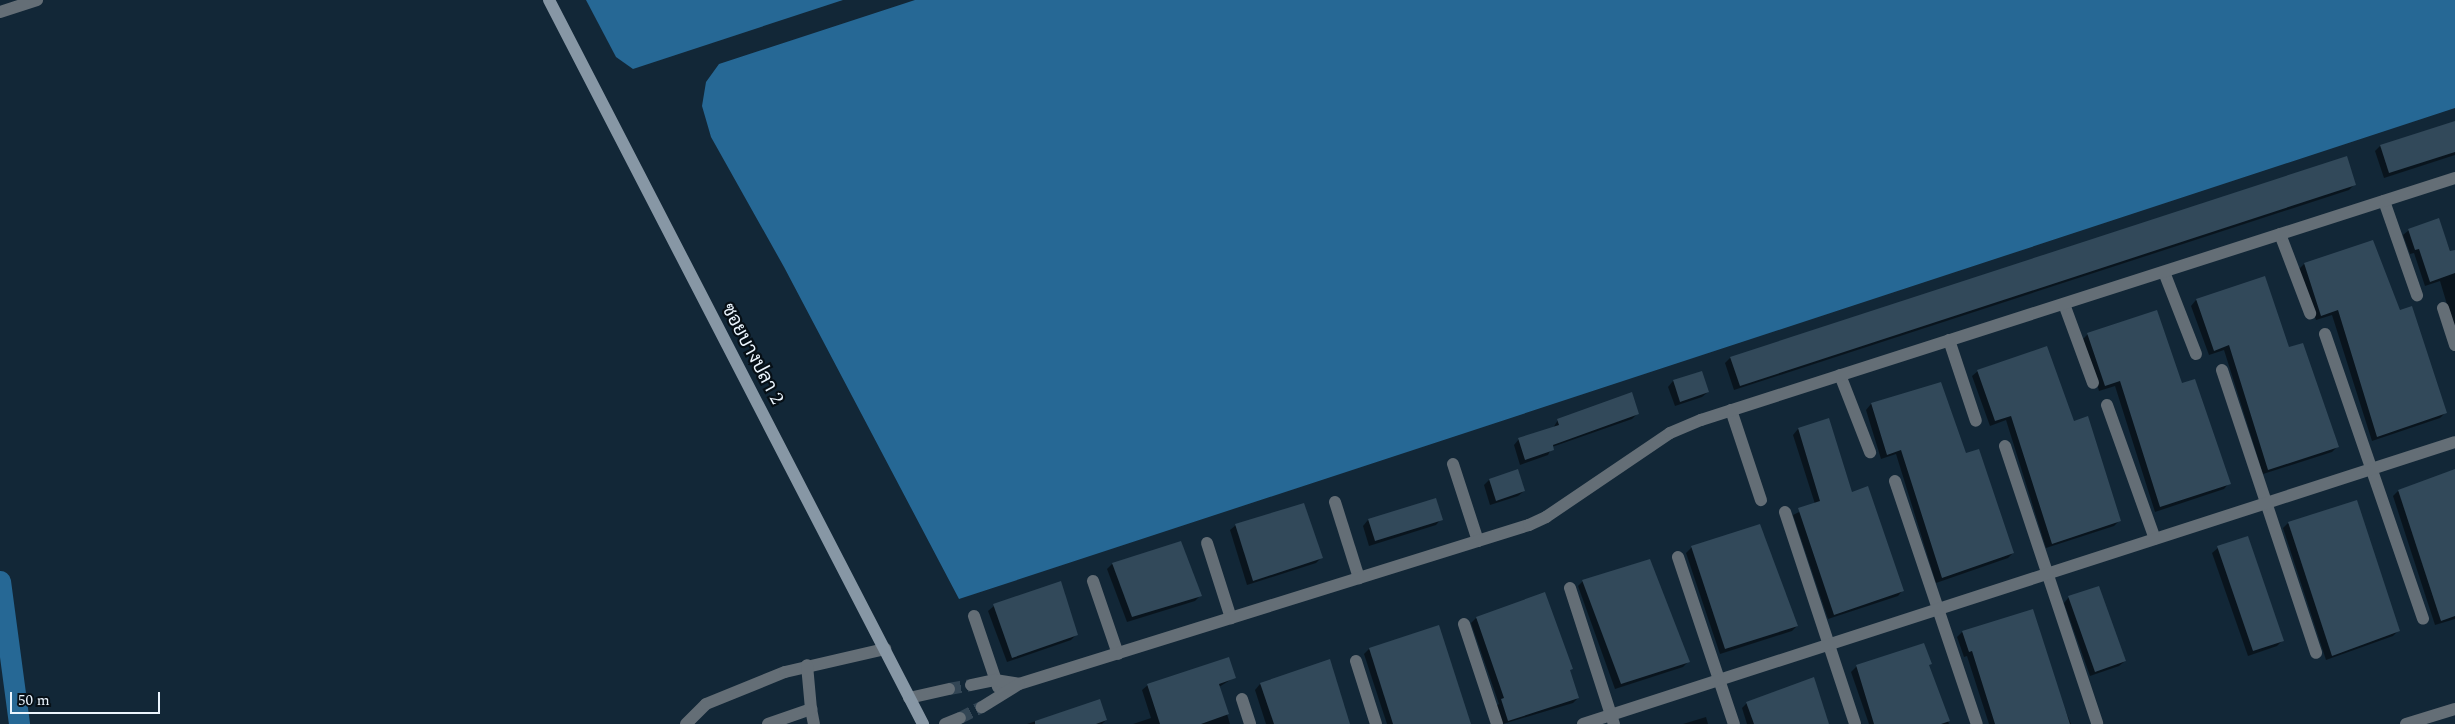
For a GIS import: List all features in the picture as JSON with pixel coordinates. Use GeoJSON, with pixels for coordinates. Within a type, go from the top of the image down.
{"type":"FeatureCollection","features":[{"type":"Feature","properties":{"kind":"street"},"geometry":{"type":"LineString","coordinates":[[0,12],[37,0]]}},
{"type":"Feature","properties":{"kind":"street","name":"ซอยบางปลา 2"},"geometry":{"type":"LineString","coordinates":[[549,0],[923,724]]}},
{"type":"Feature","properties":{"kind":"street"},"geometry":{"type":"LineString","coordinates":[[982,707],[1001,698],[1019,684],[1478,541],[1546,517],[1670,434],[1731,410],[2455,178]]}},
{"type":"Feature","properties":{"kind":"street"},"geometry":{"type":"LineString","coordinates":[[2384,201],[2417,295]]}},
{"type":"Feature","properties":{"kind":"street"},"geometry":{"type":"LineString","coordinates":[[2280,234],[2310,313]]}},
{"type":"Feature","properties":{"kind":"street"},"geometry":{"type":"LineString","coordinates":[[2164,272],[2196,354]]}},
{"type":"Feature","properties":{"kind":"street"},"geometry":{"type":"LineString","coordinates":[[2064,304],[2092,383]]}},
{"type":"Feature","properties":{"kind":"street"},"geometry":{"type":"LineString","coordinates":[[2443,308],[2455,345]]}},
{"type":"Feature","properties":{"kind":"street"},"geometry":{"type":"LineString","coordinates":[[2325,334],[2423,619]]}},
{"type":"Feature","properties":{"kind":"street"},"geometry":{"type":"LineString","coordinates":[[1949,340],[1976,422]]}},
{"type":"Feature","properties":{"kind":"street"},"geometry":{"type":"LineString","coordinates":[[2222,370],[2316,653]]}},
{"type":"Feature","properties":{"kind":"street"},"geometry":{"type":"LineString","coordinates":[[1840,375],[1870,452]]}},
{"type":"Feature","properties":{"kind":"street"},"geometry":{"type":"LineString","coordinates":[[2108,405],[2155,539]]}},
{"type":"Feature","properties":{"kind":"street"},"geometry":{"type":"LineString","coordinates":[[1731,410],[1761,500]]}},
{"type":"Feature","properties":{"kind":"street"},"geometry":{"type":"LineString","coordinates":[[1583,724],[1613,720],[1719,680],[2455,442]]}},
{"type":"Feature","properties":{"kind":"street"},"geometry":{"type":"LineString","coordinates":[[2004,446],[2097,723]]}},
{"type":"Feature","properties":{"kind":"street"},"geometry":{"type":"LineString","coordinates":[[1453,464],[1478,541]]}},
{"type":"Feature","properties":{"kind":"street"},"geometry":{"type":"LineString","coordinates":[[1895,481],[1978,724]]}},
{"type":"Feature","properties":{"kind":"street"},"geometry":{"type":"LineString","coordinates":[[1334,502],[1359,578]]}},
{"type":"Feature","properties":{"kind":"street"},"geometry":{"type":"LineString","coordinates":[[1785,512],[1855,724]]}},
{"type":"Feature","properties":{"kind":"street"},"geometry":{"type":"LineString","coordinates":[[1207,543],[1231,618]]}},
{"type":"Feature","properties":{"kind":"street"},"geometry":{"type":"LineString","coordinates":[[1678,557],[1734,724]]}},
{"type":"Feature","properties":{"kind":"street"},"geometry":{"type":"LineString","coordinates":[[1093,581],[1118,654]]}},
{"type":"Feature","properties":{"kind":"street"},"geometry":{"type":"LineString","coordinates":[[1570,588],[1613,720]]}},
{"type":"Feature","properties":{"kind":"street"},"geometry":{"type":"LineString","coordinates":[[974,616],[1001,698]]}},
{"type":"Feature","properties":{"kind":"street"},"geometry":{"type":"LineString","coordinates":[[1464,624],[1497,724]]}},
{"type":"Feature","properties":{"kind":"street"},"geometry":{"type":"LineString","coordinates":[[686,724],[706,704],[807,665],[885,648]]}},
{"type":"Feature","properties":{"kind":"street"},"geometry":{"type":"LineString","coordinates":[[1356,661],[1376,724]]}},
{"type":"Feature","properties":{"kind":"street"},"geometry":{"type":"LineString","coordinates":[[807,665],[814,724]]}},
{"type":"Feature","properties":{"kind":"street"},"geometry":{"type":"LineString","coordinates":[[971,685],[995,680],[1019,684]]}},
{"type":"Feature","properties":{"kind":"street"},"geometry":{"type":"LineString","coordinates":[[909,698],[949,690]]}},
{"type":"Feature","properties":{"kind":"street"},"geometry":{"type":"LineString","coordinates":[[1242,699],[1250,724]]}},
{"type":"Feature","properties":{"kind":"street"},"geometry":{"type":"LineString","coordinates":[[768,724],[811,709]]}},
{"type":"Feature","properties":{"kind":"street"},"geometry":{"type":"LineString","coordinates":[[2406,724],[2455,709]]}},
{"type":"Feature","properties":{"kind":"street"},"geometry":{"type":"LineString","coordinates":[[945,724],[960,718]]}},
{"type":"Feature","properties":{"kind":"water"},"geometry":{"type":"Polygon","coordinates":[[[586,0],[843,0],[633,69],[616,57],[586,0]]]}},
{"type":"Feature","properties":{"kind":"water"},"geometry":{"type":"Polygon","coordinates":[[[915,0],[2455,0],[2455,108],[959,599],[784,267],[711,137],[702,106],[706,82],[719,64],[915,0]]]}},
{"type":"Feature","properties":{"kind":"building"},"geometry":{"type":"Polygon","coordinates":[[[2455,121],[2455,152],[2389,173],[2380,145],[2455,121]]]}},
{"type":"Feature","properties":{"kind":"building"},"geometry":{"type":"Polygon","coordinates":[[[2347,156],[2356,185],[1740,386],[1730,357],[2347,156]]]}},
{"type":"Feature","properties":{"kind":"building"},"geometry":{"type":"Polygon","coordinates":[[[2439,218],[2450,251],[2455,250],[2455,273],[2430,282],[2419,249],[2415,250],[2408,229],[2439,218]]]}},
{"type":"Feature","properties":{"kind":"building"},"geometry":{"type":"Polygon","coordinates":[[[2373,240],[2400,310],[2412,306],[2447,413],[2377,437],[2338,310],[2321,316],[2304,263],[2373,240]]]}},
{"type":"Feature","properties":{"kind":"building"},"geometry":{"type":"Polygon","coordinates":[[[2265,276],[2289,347],[2303,343],[2339,447],[2268,470],[2229,345],[2214,351],[2196,299],[2265,276]]]}},
{"type":"Feature","properties":{"kind":"building"},"geometry":{"type":"Polygon","coordinates":[[[2157,310],[2182,383],[2195,379],[2231,484],[2160,507],[2120,381],[2105,386],[2087,333],[2157,310]]]}},
{"type":"Feature","properties":{"kind":"building"},"geometry":{"type":"Polygon","coordinates":[[[2047,346],[2074,421],[2088,416],[2121,521],[2052,544],[2011,416],[1995,421],[1977,370],[2047,346]]]}},
{"type":"Feature","properties":{"kind":"building"},"geometry":{"type":"Polygon","coordinates":[[[1702,371],[1709,392],[1680,402],[1673,380],[1702,371]]]}},
{"type":"Feature","properties":{"kind":"building"},"geometry":{"type":"Polygon","coordinates":[[[1941,382],[1966,453],[1979,449],[2014,553],[1942,578],[1901,450],[1887,455],[1871,403],[1941,382]]]}},
{"type":"Feature","properties":{"kind":"building"},"geometry":{"type":"Polygon","coordinates":[[[1632,392],[1639,414],[1553,445],[1554,450],[1525,460],[1518,438],[1559,425],[1557,419],[1632,392]]]}},
{"type":"Feature","properties":{"kind":"building"},"geometry":{"type":"Polygon","coordinates":[[[1829,418],[1852,492],[1868,486],[1904,591],[1834,615],[1798,508],[1820,501],[1798,428],[1829,418]]]}},
{"type":"Feature","properties":{"kind":"building"},"geometry":{"type":"Polygon","coordinates":[[[1518,469],[1525,491],[1496,501],[1489,479],[1518,469]]]}},
{"type":"Feature","properties":{"kind":"building"},"geometry":{"type":"Polygon","coordinates":[[[2455,469],[2455,616],[2441,621],[2398,490],[2455,469]]]}},
{"type":"Feature","properties":{"kind":"building"},"geometry":{"type":"Polygon","coordinates":[[[1436,498],[1443,520],[1375,541],[1368,519],[1436,498]]]}},
{"type":"Feature","properties":{"kind":"building"},"geometry":{"type":"Polygon","coordinates":[[[2357,500],[2400,631],[2332,656],[2288,522],[2357,500]]]}},
{"type":"Feature","properties":{"kind":"building"},"geometry":{"type":"Polygon","coordinates":[[[1304,503],[1323,558],[1253,581],[1235,524],[1304,503]]]}},
{"type":"Feature","properties":{"kind":"building"},"geometry":{"type":"Polygon","coordinates":[[[1760,524],[1798,626],[1725,649],[1691,546],[1760,524]]]}},
{"type":"Feature","properties":{"kind":"building"},"geometry":{"type":"Polygon","coordinates":[[[2248,536],[2284,641],[2253,651],[2217,546],[2248,536]]]}},
{"type":"Feature","properties":{"kind":"building"},"geometry":{"type":"Polygon","coordinates":[[[1181,541],[1202,596],[1132,617],[1112,563],[1181,541]]]}},
{"type":"Feature","properties":{"kind":"building"},"geometry":{"type":"Polygon","coordinates":[[[1650,559],[1690,662],[1621,684],[1582,580],[1650,559]]]}},
{"type":"Feature","properties":{"kind":"building"},"geometry":{"type":"Polygon","coordinates":[[[1061,581],[1078,635],[1012,658],[993,604],[1061,581]]]}},
{"type":"Feature","properties":{"kind":"building"},"geometry":{"type":"Polygon","coordinates":[[[2099,586],[2126,661],[2095,672],[2068,596],[2099,586]]]}},
{"type":"Feature","properties":{"kind":"building"},"geometry":{"type":"Polygon","coordinates":[[[1545,592],[1573,669],[1570,670],[1579,698],[1508,721],[1501,699],[1504,698],[1476,617],[1545,592]]]}},
{"type":"Feature","properties":{"kind":"building"},"geometry":{"type":"Polygon","coordinates":[[[2033,609],[2070,724],[1995,724],[1972,651],[1969,652],[1962,631],[2033,609]]]}},
{"type":"Feature","properties":{"kind":"building"},"geometry":{"type":"Polygon","coordinates":[[[1439,625],[1471,724],[1393,724],[1369,648],[1439,625]]]}},
{"type":"Feature","properties":{"kind":"building"},"geometry":{"type":"Polygon","coordinates":[[[1924,643],[1932,664],[1929,665],[1950,721],[1941,724],[1874,724],[1856,665],[1924,643]]]}},
{"type":"Feature","properties":{"kind":"building"},"geometry":{"type":"Polygon","coordinates":[[[1229,657],[1236,678],[1219,684],[1229,714],[1201,724],[1160,724],[1147,684],[1229,657]]]}},
{"type":"Feature","properties":{"kind":"building"},"geometry":{"type":"Polygon","coordinates":[[[1330,659],[1350,724],[1274,724],[1260,683],[1330,659]]]}},
{"type":"Feature","properties":{"kind":"building"},"geometry":{"type":"Polygon","coordinates":[[[1814,677],[1829,724],[1754,724],[1746,702],[1814,677]]]}},
{"type":"Feature","properties":{"kind":"building"},"geometry":{"type":"Polygon","coordinates":[[[1100,699],[1107,720],[1096,724],[1035,724],[1035,721],[1100,699]]]}},
{"type":"Feature","properties":{"kind":"waterway"},"geometry":{"type":"LineString","coordinates":[[0,581],[19,724]]}},
{"type":"Feature","properties":{"kind":"tunnel"},"geometry":{"type":"LineString","coordinates":[[949,689],[971,685]]}},
{"type":"Feature","properties":{"kind":"tunnel"},"geometry":{"type":"LineString","coordinates":[[960,718],[982,707]]}}]}
